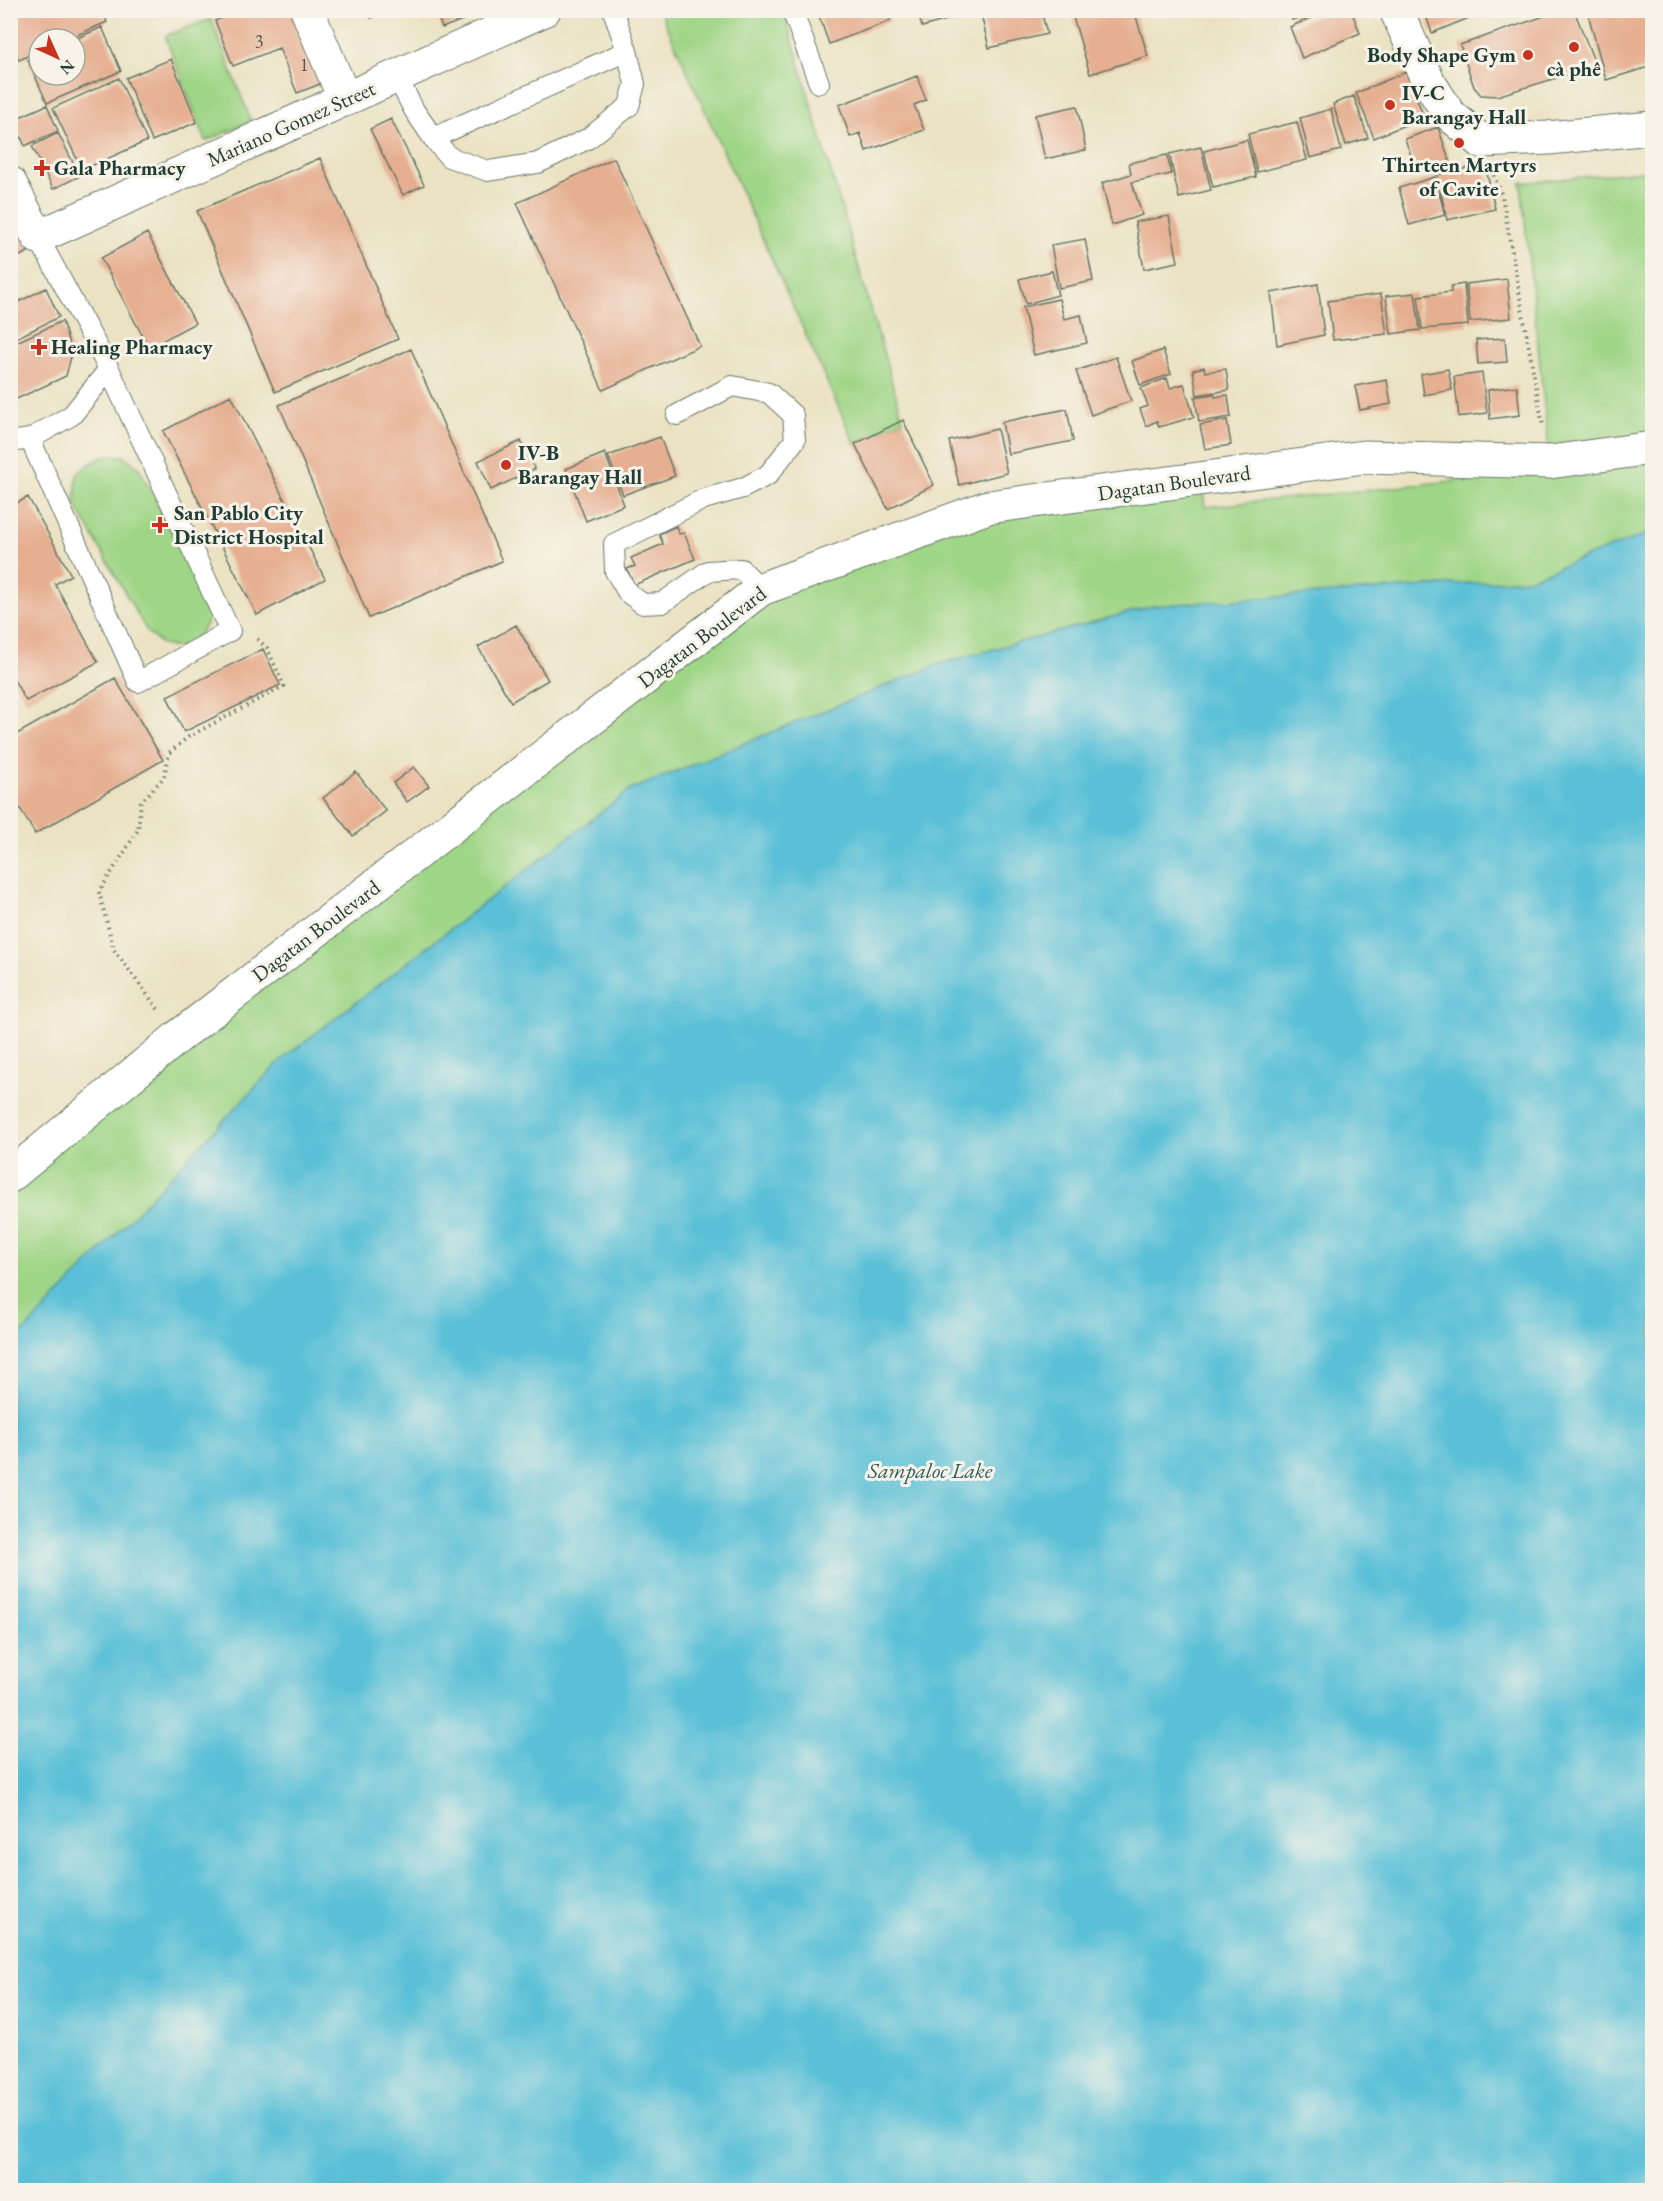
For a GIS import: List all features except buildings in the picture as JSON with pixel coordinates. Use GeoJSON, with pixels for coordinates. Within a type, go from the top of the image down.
{"type":"FeatureCollection","features":[{"type":"Feature","properties":{"kind":"street"},"geometry":{"type":"LineString","coordinates":[[307,10],[345,100]]}},
{"type":"Feature","properties":{"kind":"street","name":"Mariano Gomez Street"},"geometry":{"type":"LineString","coordinates":[[38,237],[544,10]]}},
{"type":"Feature","properties":{"kind":"street"},"geometry":{"type":"LineString","coordinates":[[1396,10],[1428,81],[1449,114],[1480,141],[1548,138],[1653,128]]}},
{"type":"Feature","properties":{"kind":"street"},"geometry":{"type":"LineString","coordinates":[[10,183],[38,237]]}},
{"type":"Feature","properties":{"kind":"street","name":"Dagatan Boulevard"},"geometry":{"type":"LineString","coordinates":[[10,1176],[178,1036],[761,589],[988,507],[1364,457],[1550,462],[1653,447]]}},
{"type":"Feature","properties":{"kind":"lane"},"geometry":{"type":"LineString","coordinates":[[397,77],[414,110],[449,157],[488,171],[538,163],[589,138],[629,106],[635,84],[613,10]]}},
{"type":"Feature","properties":{"kind":"lane"},"geometry":{"type":"LineString","coordinates":[[792,10],[819,84]]}},
{"type":"Feature","properties":{"kind":"lane"},"geometry":{"type":"LineString","coordinates":[[433,138],[627,51]]}},
{"type":"Feature","properties":{"kind":"lane"},"geometry":{"type":"LineString","coordinates":[[38,237],[109,369],[230,631],[138,682],[20,441],[72,415],[109,369]]}},
{"type":"Feature","properties":{"kind":"lane"},"geometry":{"type":"LineString","coordinates":[[677,415],[732,386],[769,393],[793,415],[795,440],[768,475],[743,488],[704,499],[614,544],[615,571],[627,593],[643,604],[662,603],[708,571],[741,569],[761,589]]}},
{"type":"Feature","properties":{"kind":"path"},"geometry":{"type":"LineString","coordinates":[[1480,141],[1502,196],[1550,462]]}},
{"type":"Feature","properties":{"kind":"path"},"geometry":{"type":"LineString","coordinates":[[178,1036],[114,950],[99,892],[138,830],[141,802],[164,777],[169,753],[188,737],[284,686],[267,648],[251,633],[230,631]]}},
{"type":"Feature","properties":{"kind":"green space"},"geometry":{"type":"Polygon","coordinates":[[[660,11],[784,11],[903,420],[855,444],[660,11]]]}},
{"type":"Feature","properties":{"kind":"green space"},"geometry":{"type":"Polygon","coordinates":[[[211,19],[251,121],[206,141],[165,36],[211,19]]]}},
{"type":"Feature","properties":{"kind":"green space"},"geometry":{"type":"Polygon","coordinates":[[[1652,170],[1652,448],[1550,462],[1521,183],[1652,170]]]}},
{"type":"Feature","properties":{"kind":"green space"},"geometry":{"type":"Polygon","coordinates":[[[107,455],[124,456],[139,468],[212,611],[200,634],[181,647],[164,645],[148,633],[75,504],[77,475],[88,465],[107,455]]]}},
{"type":"Feature","properties":{"kind":"green space"},"geometry":{"type":"Polygon","coordinates":[[[1652,460],[1652,532],[1528,579],[1153,606],[939,664],[11,1345],[11,1176],[761,589],[989,507],[1202,479],[1205,507],[1652,460]]]}},
{"type":"Feature","properties":{"kind":"water","name":"Sampaloc Lake"},"geometry":{"type":"Polygon","coordinates":[[[1652,532],[1652,2190],[11,2190],[11,1345],[280,1061],[630,790],[939,664],[1153,606],[1528,579],[1652,532]]]}},
{"type":"Feature","properties":{"kind":"place","name":"cà phê"},"geometry":{"type":"Point","coordinates":[1574,47]}},
{"type":"Feature","properties":{"kind":"place","name":"Body Shape Gym"},"geometry":{"type":"Point","coordinates":[1528,55]}},
{"type":"Feature","properties":{"kind":"place","name":"IV-C Barangay Hall"},"geometry":{"type":"Point","coordinates":[1390,105]}},
{"type":"Feature","properties":{"kind":"place","name":"Thirteen Martyrs of Cavite"},"geometry":{"type":"Point","coordinates":[1459,143]}},
{"type":"Feature","properties":{"kind":"place","name":"Gala Pharmacy"},"geometry":{"type":"Point","coordinates":[42,168]}},
{"type":"Feature","properties":{"kind":"place","name":"Healing Pharmacy"},"geometry":{"type":"Point","coordinates":[39,347]}},
{"type":"Feature","properties":{"kind":"place","name":"IV-B Barangay Hall"},"geometry":{"type":"Point","coordinates":[506,465]}},
{"type":"Feature","properties":{"kind":"place","name":"San Pablo City District Hospital"},"geometry":{"type":"Point","coordinates":[160,525]}}]}
